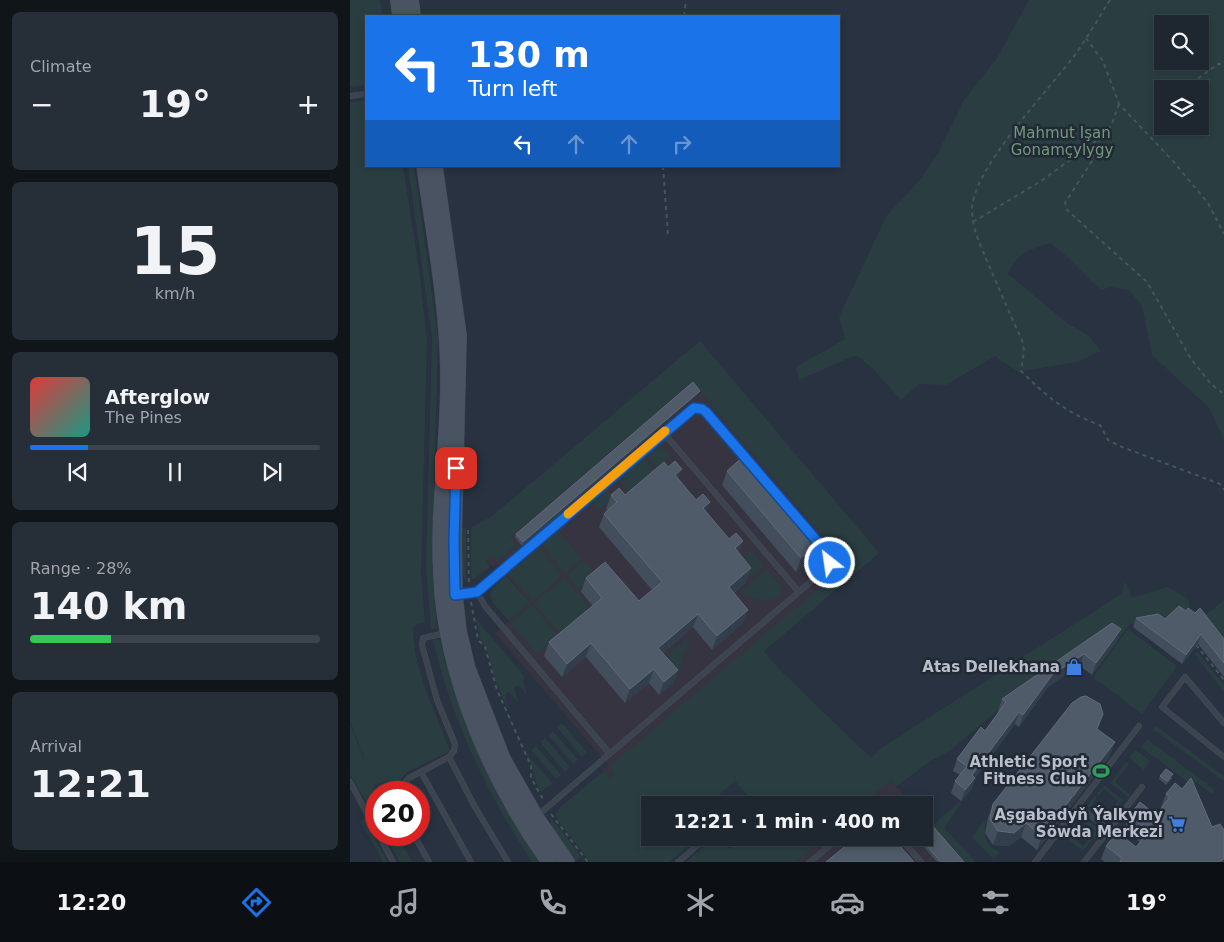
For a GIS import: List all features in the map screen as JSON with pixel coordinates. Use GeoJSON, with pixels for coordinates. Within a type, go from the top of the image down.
{"type":"FeatureCollection","features":[{"type":"Feature","properties":{"kind":"main road"},"geometry":{"type":"LineString","coordinates":[[398,0],[400,15]]}},
{"type":"Feature","properties":{"kind":"main road"},"geometry":{"type":"LineString","coordinates":[[411,0],[413,15]]}},
{"type":"Feature","properties":{"kind":"main road"},"geometry":{"type":"LineString","coordinates":[[424,167],[444,300],[447,335],[448,375],[440,574],[447,633],[456,673],[494,767],[523,823],[549,862]]}},
{"type":"Feature","properties":{"kind":"main road"},"geometry":{"type":"LineString","coordinates":[[435,167],[459,335],[454,541],[462,594],[459,632],[468,669],[503,759],[542,812],[567,862]]}},
{"type":"Feature","properties":{"kind":"lane"},"geometry":{"type":"LineString","coordinates":[[350,96],[365,94]]}},
{"type":"Feature","properties":{"kind":"lane"},"geometry":{"type":"LineString","coordinates":[[462,594],[477,592],[694,408],[702,409],[751,465]]}},
{"type":"Feature","properties":{"kind":"lane"},"geometry":{"type":"LineString","coordinates":[[664,432],[799,592]]}},
{"type":"Feature","properties":{"kind":"lane"},"geometry":{"type":"LineString","coordinates":[[542,812],[828,567],[830,559],[770,487]]}},
{"type":"Feature","properties":{"kind":"lane"},"geometry":{"type":"LineString","coordinates":[[477,592],[485,606],[610,754]]}},
{"type":"Feature","properties":{"kind":"lane"},"geometry":{"type":"LineString","coordinates":[[407,781],[449,757],[454,751],[454,744],[432,684],[422,641],[423,638],[447,633]]}},
{"type":"Feature","properties":{"kind":"lane"},"geometry":{"type":"LineString","coordinates":[[1224,722],[1185,677],[1162,707],[1224,757]]}},
{"type":"Feature","properties":{"kind":"lane"},"geometry":{"type":"LineString","coordinates":[[1035,862],[1139,726]]}},
{"type":"Feature","properties":{"kind":"lane"},"geometry":{"type":"LineString","coordinates":[[449,757],[475,807],[508,862]]}},
{"type":"Feature","properties":{"kind":"lane"},"geometry":{"type":"LineString","coordinates":[[421,772],[471,862]]}},
{"type":"Feature","properties":{"kind":"lane"},"geometry":{"type":"LineString","coordinates":[[350,782],[365,810]]}},
{"type":"Feature","properties":{"kind":"lane"},"geometry":{"type":"LineString","coordinates":[[1084,862],[1142,787]]}},
{"type":"Feature","properties":{"kind":"lane"},"geometry":{"type":"LineString","coordinates":[[1078,806],[1120,838]]}},
{"type":"Feature","properties":{"kind":"lane"},"geometry":{"type":"LineString","coordinates":[[385,846],[393,862]]}},
{"type":"Feature","properties":{"kind":"lane"},"geometry":{"type":"LineString","coordinates":[[420,846],[429,862]]}},
{"type":"Feature","properties":{"kind":"lane"},"geometry":{"type":"LineString","coordinates":[[678,862],[697,846]]}},
{"type":"Feature","properties":{"kind":"lane"},"geometry":{"type":"LineString","coordinates":[[810,862],[829,846]]}},
{"type":"Feature","properties":{"kind":"lane"},"geometry":{"type":"LineString","coordinates":[[907,846],[921,862]]}},
{"type":"Feature","properties":{"kind":"path"},"geometry":{"type":"LineString","coordinates":[[684,15],[686,0]]}},
{"type":"Feature","properties":{"kind":"path"},"geometry":{"type":"LineString","coordinates":[[1110,0],[1086,38],[1048,91],[1018,122],[986,173],[977,189],[972,210],[975,232],[1022,340],[1024,351],[1021,371],[1045,394],[1075,416],[1100,425],[1108,440],[1220,484],[1224,490]]}},
{"type":"Feature","properties":{"kind":"path"},"geometry":{"type":"LineString","coordinates":[[1086,38],[1103,61],[1119,104],[1172,160],[1208,203],[1224,234]]}},
{"type":"Feature","properties":{"kind":"path"},"geometry":{"type":"LineString","coordinates":[[1196,80],[1218,64],[1224,64]]}},
{"type":"Feature","properties":{"kind":"path"},"geometry":{"type":"LineString","coordinates":[[974,222],[1041,181],[1100,138],[1112,126],[1119,104]]}},
{"type":"Feature","properties":{"kind":"path"},"geometry":{"type":"LineString","coordinates":[[1100,138],[1092,161],[1065,202],[1067,210],[1147,282],[1191,359],[1211,384],[1224,394]]}},
{"type":"Feature","properties":{"kind":"path"},"geometry":{"type":"LineString","coordinates":[[663,167],[668,236]]}},
{"type":"Feature","properties":{"kind":"path"},"geometry":{"type":"LineString","coordinates":[[468,527],[462,594],[478,640],[485,647],[495,684],[531,766],[531,778],[542,812],[588,862]]}},
{"type":"Feature","properties":{"kind":"path"},"geometry":{"type":"LineString","coordinates":[[1196,644],[1224,680]]}},
{"type":"Feature","properties":{"kind":"shaded area"},"geometry":{"type":"Polygon","coordinates":[[[700,341],[879,553],[617,776],[614,773],[609,778],[602,770],[608,765],[495,633],[530,603],[498,564],[493,567],[486,560],[491,517],[700,341]]]}},
{"type":"Feature","properties":{"kind":"shaded area"},"geometry":{"type":"Polygon","coordinates":[[[891,780],[905,796],[872,796],[891,780]]]}},
{"type":"Feature","properties":{"kind":"shaded area"},"geometry":{"type":"Polygon","coordinates":[[[933,843],[962,862],[795,862],[814,846],[933,846],[933,843]]]}},
{"type":"Feature","properties":{"kind":"green space"},"geometry":{"type":"Polygon","coordinates":[[[350,0],[380,0],[382,15],[365,15],[365,85],[350,87],[350,0]]]}},
{"type":"Feature","properties":{"kind":"green space","name":"Mahmut Işan Gonamçylygy"},"geometry":{"type":"Polygon","coordinates":[[[1029,0],[1224,0],[1224,440],[1209,408],[1152,355],[1142,306],[1129,290],[1111,287],[1101,290],[1050,243],[1025,253],[1015,262],[1008,274],[1067,323],[1088,335],[1101,351],[1077,362],[1018,372],[995,356],[946,385],[919,384],[901,400],[872,368],[856,355],[799,380],[796,367],[845,339],[839,317],[887,215],[920,180],[938,153],[964,100],[997,58],[1029,0]]]}},
{"type":"Feature","properties":{"kind":"green space"},"geometry":{"type":"Polygon","coordinates":[[[365,100],[365,167],[403,167],[420,276],[427,341],[421,573],[425,623],[417,624],[413,628],[414,643],[421,675],[450,751],[407,772],[400,781],[365,781],[365,800],[350,774],[350,724],[368,770],[350,720],[350,103],[365,100]]]}},
{"type":"Feature","properties":{"kind":"green space"},"geometry":{"type":"Polygon","coordinates":[[[408,167],[414,167],[438,337],[432,569],[437,629],[431,629],[426,569],[432,337],[408,167]]]}},
{"type":"Feature","properties":{"kind":"green space"},"geometry":{"type":"Polygon","coordinates":[[[700,341],[879,553],[764,651],[778,668],[871,758],[880,749],[1121,594],[1125,581],[1132,598],[1167,587],[1188,599],[1190,606],[1188,607],[1196,618],[1130,624],[1117,641],[1108,634],[1042,678],[997,711],[951,750],[929,762],[897,786],[891,780],[872,796],[748,796],[735,781],[718,796],[641,796],[641,846],[688,846],[669,862],[590,862],[558,820],[556,815],[560,807],[604,771],[609,778],[615,773],[610,766],[828,580],[837,566],[837,552],[692,382],[510,537],[516,545],[498,561],[492,555],[486,560],[490,567],[474,579],[471,579],[471,527],[491,517],[700,341]]]}},
{"type":"Feature","properties":{"kind":"green space"},"geometry":{"type":"Polygon","coordinates":[[[660,447],[671,456],[657,468],[647,456],[660,447]]]}},
{"type":"Feature","properties":{"kind":"green space"},"geometry":{"type":"Polygon","coordinates":[[[644,458],[654,470],[629,491],[619,480],[644,458]]]}},
{"type":"Feature","properties":{"kind":"green space"},"geometry":{"type":"Polygon","coordinates":[[[607,490],[613,498],[599,510],[593,502],[607,490]]]}},
{"type":"Feature","properties":{"kind":"green space"},"geometry":{"type":"Polygon","coordinates":[[[461,528],[466,528],[466,581],[462,573],[461,528]]]}},
{"type":"Feature","properties":{"kind":"green space"},"geometry":{"type":"Polygon","coordinates":[[[558,531],[582,559],[565,573],[542,545],[558,531]]]}},
{"type":"Feature","properties":{"kind":"green space"},"geometry":{"type":"Polygon","coordinates":[[[539,548],[562,576],[533,601],[509,574],[539,548]]]}},
{"type":"Feature","properties":{"kind":"green space"},"geometry":{"type":"Polygon","coordinates":[[[751,550],[764,566],[751,578],[737,562],[751,550]]]}},
{"type":"Feature","properties":{"kind":"green space"},"geometry":{"type":"Polygon","coordinates":[[[584,561],[596,575],[579,589],[567,575],[584,561]]]}},
{"type":"Feature","properties":{"kind":"green space"},"geometry":{"type":"Polygon","coordinates":[[[767,569],[781,587],[777,598],[772,600],[758,599],[740,592],[767,569]]]}},
{"type":"Feature","properties":{"kind":"green space"},"geometry":{"type":"Polygon","coordinates":[[[506,576],[530,603],[509,621],[493,603],[490,595],[494,587],[506,576]]]}},
{"type":"Feature","properties":{"kind":"green space"},"geometry":{"type":"Polygon","coordinates":[[[564,578],[590,608],[560,633],[534,603],[564,578]]]}},
{"type":"Feature","properties":{"kind":"green space"},"geometry":{"type":"Polygon","coordinates":[[[1224,600],[1224,648],[1201,619],[1224,600]]]}},
{"type":"Feature","properties":{"kind":"green space"},"geometry":{"type":"Polygon","coordinates":[[[532,605],[557,635],[536,654],[511,624],[532,605]]]}},
{"type":"Feature","properties":{"kind":"green space"},"geometry":{"type":"Polygon","coordinates":[[[476,619],[525,677],[523,681],[527,695],[519,685],[514,687],[518,703],[509,692],[505,694],[509,711],[496,682],[486,647],[481,641],[476,619]]]}},
{"type":"Feature","properties":{"kind":"green space"},"geometry":{"type":"Polygon","coordinates":[[[1128,629],[1177,666],[1142,714],[1093,677],[1128,629]]]}},
{"type":"Feature","properties":{"kind":"green space"},"geometry":{"type":"Polygon","coordinates":[[[437,639],[440,641],[457,700],[480,756],[508,810],[539,862],[532,862],[500,810],[473,756],[450,699],[441,670],[433,640],[437,639]]]}},
{"type":"Feature","properties":{"kind":"green space"},"geometry":{"type":"Polygon","coordinates":[[[686,639],[690,644],[682,657],[675,682],[659,662],[686,639]]]}},
{"type":"Feature","properties":{"kind":"green space"},"geometry":{"type":"Polygon","coordinates":[[[1198,652],[1224,685],[1224,692],[1194,654],[1198,652]]]}},
{"type":"Feature","properties":{"kind":"green space"},"geometry":{"type":"Polygon","coordinates":[[[562,723],[587,752],[582,757],[557,727],[562,723]]]}},
{"type":"Feature","properties":{"kind":"green space"},"geometry":{"type":"Polygon","coordinates":[[[1156,726],[1224,776],[1224,781],[1154,730],[1156,726]]]}},
{"type":"Feature","properties":{"kind":"green space"},"geometry":{"type":"Polygon","coordinates":[[[553,731],[578,760],[573,764],[548,735],[553,731]]]}},
{"type":"Feature","properties":{"kind":"green space"},"geometry":{"type":"Polygon","coordinates":[[[545,738],[570,767],[565,772],[540,742],[545,738]]]}},
{"type":"Feature","properties":{"kind":"green space"},"geometry":{"type":"Polygon","coordinates":[[[1147,739],[1215,790],[1212,794],[1196,782],[1193,786],[1141,747],[1147,739]]]}},
{"type":"Feature","properties":{"kind":"green space"},"geometry":{"type":"Polygon","coordinates":[[[536,746],[561,775],[556,779],[531,750],[536,746]]]}},
{"type":"Feature","properties":{"kind":"green space"},"geometry":{"type":"Polygon","coordinates":[[[1136,750],[1150,761],[1144,770],[1129,758],[1136,750]]]}},
{"type":"Feature","properties":{"kind":"green space"},"geometry":{"type":"Polygon","coordinates":[[[526,753],[552,783],[541,792],[536,782],[526,753]]]}},
{"type":"Feature","properties":{"kind":"green space"},"geometry":{"type":"Polygon","coordinates":[[[1127,761],[1129,764],[1115,782],[1131,796],[1129,798],[1110,783],[1127,761]]]}},
{"type":"Feature","properties":{"kind":"green space"},"geometry":{"type":"Polygon","coordinates":[[[1104,785],[1123,800],[1107,821],[1087,806],[1095,796],[1097,798],[1092,804],[1107,816],[1118,801],[1104,789],[1099,795],[1097,794],[1104,785]]]}},
{"type":"Feature","properties":{"kind":"green space"},"geometry":{"type":"Polygon","coordinates":[[[960,801],[961,804],[944,828],[976,862],[963,862],[933,825],[960,801]]]}},
{"type":"Feature","properties":{"kind":"green space"},"geometry":{"type":"Polygon","coordinates":[[[549,815],[581,856],[576,861],[552,827],[549,815]]]}},
{"type":"Feature","properties":{"kind":"green space"},"geometry":{"type":"Polygon","coordinates":[[[1080,815],[1100,830],[1083,851],[1064,836],[1072,826],[1073,828],[1069,834],[1083,846],[1095,831],[1080,819],[1075,825],[1074,823],[1080,815]]]}},
{"type":"Feature","properties":{"kind":"green space"},"geometry":{"type":"Polygon","coordinates":[[[987,817],[986,838],[991,847],[1000,852],[994,859],[972,837],[987,817]]]}},
{"type":"Feature","properties":{"kind":"green space"},"geometry":{"type":"Polygon","coordinates":[[[364,819],[365,830],[360,821],[364,819]]]}},
{"type":"Feature","properties":{"kind":"green space"},"geometry":{"type":"Polygon","coordinates":[[[374,846],[379,846],[388,862],[383,862],[374,846]]]}},
{"type":"Feature","properties":{"kind":"green space"},"geometry":{"type":"Polygon","coordinates":[[[391,846],[403,846],[412,862],[400,862],[391,846]]]}},
{"type":"Feature","properties":{"kind":"green space"},"geometry":{"type":"Polygon","coordinates":[[[705,846],[727,846],[730,849],[734,846],[814,846],[795,862],[686,862],[705,846]]]}},
{"type":"Feature","properties":{"kind":"building"},"geometry":{"type":"Polygon","coordinates":[[[693,382],[700,391],[523,542],[516,534],[693,382]]]}},
{"type":"Feature","properties":{"kind":"building"},"geometry":{"type":"Polygon","coordinates":[[[746,454],[780,494],[776,497],[780,503],[817,544],[801,558],[727,471],[746,454]]]}},
{"type":"Feature","properties":{"kind":"building"},"geometry":{"type":"Polygon","coordinates":[[[675,461],[682,469],[675,475],[696,500],[703,494],[710,502],[703,508],[729,539],[736,533],[743,541],[735,548],[751,568],[729,587],[748,610],[717,636],[698,614],[658,648],[678,670],[664,682],[654,669],[630,689],[591,643],[567,664],[549,642],[602,598],[586,578],[605,562],[639,601],[662,582],[604,514],[617,502],[611,495],[619,488],[625,495],[664,462],[668,467],[675,461]]]}},
{"type":"Feature","properties":{"kind":"building"},"geometry":{"type":"Polygon","coordinates":[[[1179,606],[1186,611],[1188,608],[1195,613],[1200,608],[1224,639],[1224,663],[1201,634],[1186,655],[1136,618],[1158,614],[1165,619],[1179,606]]]}},
{"type":"Feature","properties":{"kind":"building"},"geometry":{"type":"Polygon","coordinates":[[[1112,623],[1121,629],[1096,663],[1084,654],[1052,675],[1023,715],[1019,712],[972,775],[975,778],[965,790],[955,781],[967,766],[957,759],[981,727],[985,731],[1006,702],[1002,699],[1112,623]]]}},
{"type":"Feature","properties":{"kind":"building"},"geometry":{"type":"Polygon","coordinates":[[[1086,696],[1100,704],[1103,714],[1097,729],[1115,742],[1042,836],[1026,823],[1014,833],[998,831],[990,819],[993,804],[1072,703],[1086,696]]]}},
{"type":"Feature","properties":{"kind":"building"},"geometry":{"type":"Polygon","coordinates":[[[1166,769],[1173,774],[1167,781],[1160,776],[1166,769]]]}},
{"type":"Feature","properties":{"kind":"building","name":"Aşgabadyň Ýalkymy Söwda Merkezi"},"geometry":{"type":"Polygon","coordinates":[[[1191,778],[1212,827],[1220,824],[1224,830],[1224,859],[1218,862],[1120,861],[1122,858],[1106,846],[1117,832],[1136,847],[1149,831],[1129,816],[1140,802],[1156,815],[1170,797],[1166,794],[1175,783],[1182,789],[1191,778]]]}},
{"type":"Feature","properties":{"kind":"building"},"geometry":{"type":"Polygon","coordinates":[[[933,826],[964,862],[941,862],[927,846],[933,846],[933,826]]]}},
{"type":"Feature","properties":{"kind":"building"},"geometry":{"type":"Polygon","coordinates":[[[845,846],[900,846],[914,862],[826,862],[845,846]]]}},
{"type":"Feature","properties":{"kind":"slow traffic"},"geometry":{"type":"LineString","coordinates":[[568,514],[665,431]]}},
{"type":"Feature","properties":{"kind":"place","name":"Atas Dellekhana"},"geometry":{"type":"Point","coordinates":[1074,667]}},
{"type":"Feature","properties":{"kind":"place","name":"Athletic Sport Fitness Club"},"geometry":{"type":"Point","coordinates":[1101,771]}},
{"type":"Feature","properties":{"kind":"place","name":"Aşgabadyň Ýalkymy Söwda Merkezi"},"geometry":{"type":"Point","coordinates":[1177,824]}},
{"type":"Feature","properties":{"kind":"route"},"geometry":{"type":"LineString","coordinates":[[456,468],[455,595],[477,592],[694,408],[702,409],[706,412],[829,555],[830,563]]}}]}
